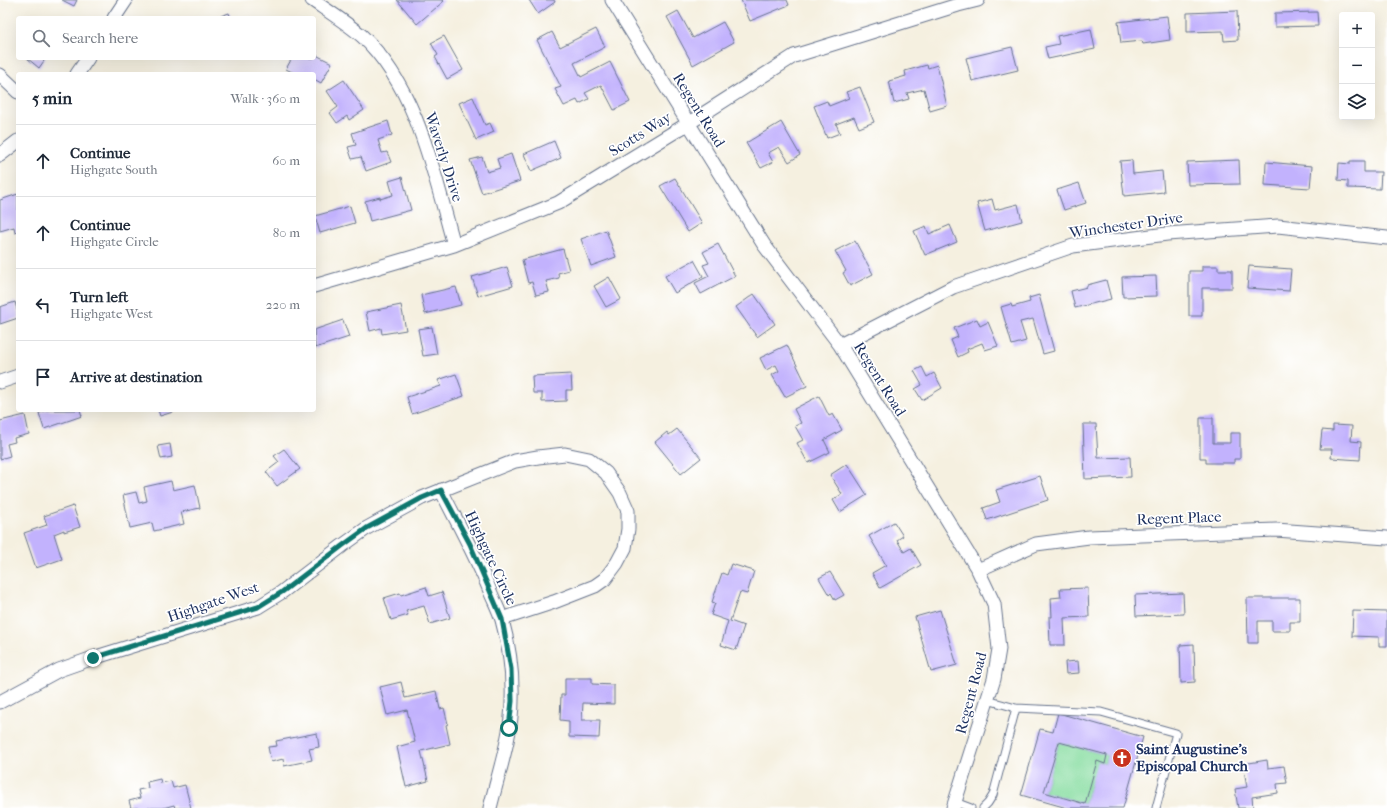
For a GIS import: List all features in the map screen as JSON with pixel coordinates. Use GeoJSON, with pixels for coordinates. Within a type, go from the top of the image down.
{"type":"FeatureCollection","features":[{"type":"Feature","properties":{"kind":"street"},"geometry":{"type":"LineString","coordinates":[[115,16],[126,0]]}},
{"type":"Feature","properties":{"kind":"street","name":"Waverly Drive"},"geometry":{"type":"LineString","coordinates":[[312,0],[361,36],[391,69],[421,130],[454,245]]}},
{"type":"Feature","properties":{"kind":"street","name":"Regent Road"},"geometry":{"type":"LineString","coordinates":[[612,0],[764,245],[840,345],[978,570],[994,604],[999,649],[994,679],[954,805]]}},
{"type":"Feature","properties":{"kind":"street","name":"Scotts Way"},"geometry":{"type":"LineString","coordinates":[[316,285],[454,245],[558,203],[689,123],[794,56],[978,0]]}},
{"type":"Feature","properties":{"kind":"street"},"geometry":{"type":"LineString","coordinates":[[78,72],[87,60]]}},
{"type":"Feature","properties":{"kind":"street"},"geometry":{"type":"LineString","coordinates":[[0,75],[16,90]]}},
{"type":"Feature","properties":{"kind":"street"},"geometry":{"type":"LineString","coordinates":[[0,154],[16,142]]}},
{"type":"Feature","properties":{"kind":"street","name":"Winchester Drive"},"geometry":{"type":"LineString","coordinates":[[840,345],[953,287],[1073,246],[1167,234],[1278,226],[1387,238]]}},
{"type":"Feature","properties":{"kind":"street"},"geometry":{"type":"LineString","coordinates":[[0,382],[16,377]]}},
{"type":"Feature","properties":{"kind":"street","name":"Highgate Circle"},"geometry":{"type":"LineString","coordinates":[[565,454],[589,459],[606,473],[620,493],[628,511],[628,529],[625,548],[618,563],[605,579],[594,586],[554,602],[502,619],[470,544],[441,490],[515,461],[565,454]]}},
{"type":"Feature","properties":{"kind":"street","name":"Highgate West"},"geometry":{"type":"LineString","coordinates":[[0,702],[59,670],[258,607],[282,592],[367,528],[422,498],[441,490]]}},
{"type":"Feature","properties":{"kind":"street","name":"Regent Place"},"geometry":{"type":"LineString","coordinates":[[978,570],[1036,544],[1089,537],[1276,530],[1387,538]]}},
{"type":"Feature","properties":{"kind":"street"},"geometry":{"type":"LineString","coordinates":[[490,808],[509,728],[512,701],[511,669],[502,619]]}},
{"type":"Feature","properties":{"kind":"lane"},"geometry":{"type":"LineString","coordinates":[[987,700],[1016,708],[1101,712],[1176,733],[1156,808]]}},
{"type":"Feature","properties":{"kind":"lane"},"geometry":{"type":"LineString","coordinates":[[983,808],[993,795],[1016,708]]}},
{"type":"Feature","properties":{"kind":"lane"},"geometry":{"type":"LineString","coordinates":[[954,805],[972,808]]}},
{"type":"Feature","properties":{"kind":"green space"},"geometry":{"type":"Polygon","coordinates":[[[1059,742],[1107,755],[1105,764],[1098,761],[1085,804],[1044,792],[1059,742]]]}},
{"type":"Feature","properties":{"kind":"building"},"geometry":{"type":"Polygon","coordinates":[[[62,0],[77,0],[74,6],[62,0]]]}},
{"type":"Feature","properties":{"kind":"building"},"geometry":{"type":"Polygon","coordinates":[[[397,0],[443,0],[444,1],[417,24],[397,0]]]}},
{"type":"Feature","properties":{"kind":"building"},"geometry":{"type":"Polygon","coordinates":[[[529,0],[554,0],[555,2],[538,14],[529,0]]]}},
{"type":"Feature","properties":{"kind":"building"},"geometry":{"type":"Polygon","coordinates":[[[741,0],[787,0],[789,5],[750,21],[741,0]]]}},
{"type":"Feature","properties":{"kind":"building"},"geometry":{"type":"Polygon","coordinates":[[[678,11],[693,38],[723,22],[734,42],[693,65],[667,17],[678,11]]]}},
{"type":"Feature","properties":{"kind":"building"},"geometry":{"type":"Polygon","coordinates":[[[1237,11],[1238,40],[1224,41],[1223,31],[1187,32],[1187,13],[1237,11]]]}},
{"type":"Feature","properties":{"kind":"building"},"geometry":{"type":"Polygon","coordinates":[[[1317,12],[1318,26],[1275,27],[1275,13],[1317,12]]]}},
{"type":"Feature","properties":{"kind":"building"},"geometry":{"type":"Polygon","coordinates":[[[229,13],[230,16],[221,16],[229,13]]]}},
{"type":"Feature","properties":{"kind":"building"},"geometry":{"type":"Polygon","coordinates":[[[1167,16],[1170,40],[1143,44],[1142,41],[1121,43],[1118,22],[1167,16]]]}},
{"type":"Feature","properties":{"kind":"building"},"geometry":{"type":"Polygon","coordinates":[[[596,29],[605,47],[574,63],[581,77],[610,62],[630,102],[614,110],[601,85],[585,93],[589,99],[579,104],[577,100],[564,106],[555,89],[561,87],[537,40],[552,32],[560,47],[596,29]]]}},
{"type":"Feature","properties":{"kind":"building"},"geometry":{"type":"Polygon","coordinates":[[[1091,29],[1095,49],[1048,59],[1045,47],[1059,44],[1057,36],[1091,29]]]}},
{"type":"Feature","properties":{"kind":"building"},"geometry":{"type":"Polygon","coordinates":[[[444,36],[463,70],[447,79],[435,57],[438,55],[431,43],[444,36]]]}},
{"type":"Feature","properties":{"kind":"building"},"geometry":{"type":"Polygon","coordinates":[[[1012,47],[1018,70],[972,81],[966,58],[1012,47]]]}},
{"type":"Feature","properties":{"kind":"building"},"geometry":{"type":"Polygon","coordinates":[[[316,55],[332,63],[321,83],[316,80],[316,72],[292,72],[286,69],[291,60],[316,60],[316,55]]]}},
{"type":"Feature","properties":{"kind":"building"},"geometry":{"type":"Polygon","coordinates":[[[29,60],[45,60],[39,68],[29,60]]]}},
{"type":"Feature","properties":{"kind":"building"},"geometry":{"type":"Polygon","coordinates":[[[927,65],[928,68],[937,65],[947,106],[930,111],[924,89],[907,93],[909,99],[894,103],[889,81],[906,76],[905,71],[927,65]]]}},
{"type":"Feature","properties":{"kind":"building"},"geometry":{"type":"Polygon","coordinates":[[[344,80],[364,110],[349,120],[347,116],[337,123],[330,113],[338,107],[327,91],[344,80]]]}},
{"type":"Feature","properties":{"kind":"building"},"geometry":{"type":"Polygon","coordinates":[[[860,87],[874,122],[859,128],[854,117],[836,124],[840,133],[827,138],[814,106],[827,101],[829,106],[849,98],[846,92],[860,87]]]}},
{"type":"Feature","properties":{"kind":"building"},"geometry":{"type":"Polygon","coordinates":[[[473,97],[485,125],[490,123],[494,132],[476,140],[459,103],[473,97]]]}},
{"type":"Feature","properties":{"kind":"building"},"geometry":{"type":"Polygon","coordinates":[[[388,121],[392,135],[378,140],[382,153],[387,152],[391,162],[366,171],[361,157],[352,159],[348,147],[356,145],[352,133],[388,121]]]}},
{"type":"Feature","properties":{"kind":"building"},"geometry":{"type":"Polygon","coordinates":[[[781,122],[800,155],[789,162],[779,147],[768,153],[773,162],[761,168],[746,143],[781,122]]]}},
{"type":"Feature","properties":{"kind":"building"},"geometry":{"type":"Polygon","coordinates":[[[554,141],[561,158],[531,171],[524,154],[554,141]]]}},
{"type":"Feature","properties":{"kind":"building"},"geometry":{"type":"Polygon","coordinates":[[[511,154],[520,181],[482,193],[470,160],[482,157],[487,172],[500,168],[497,159],[511,154]]]}},
{"type":"Feature","properties":{"kind":"building"},"geometry":{"type":"Polygon","coordinates":[[[1132,160],[1133,174],[1162,171],[1164,192],[1124,196],[1120,161],[1132,160]]]}},
{"type":"Feature","properties":{"kind":"building"},"geometry":{"type":"Polygon","coordinates":[[[1239,160],[1240,184],[1188,185],[1187,162],[1239,160]]]}},
{"type":"Feature","properties":{"kind":"building"},"geometry":{"type":"Polygon","coordinates":[[[1350,161],[1364,161],[1364,172],[1381,172],[1380,189],[1348,188],[1348,181],[1338,180],[1339,163],[1350,164],[1350,161]]]}},
{"type":"Feature","properties":{"kind":"building"},"geometry":{"type":"Polygon","coordinates":[[[1266,162],[1312,166],[1310,188],[1265,185],[1266,162]]]}},
{"type":"Feature","properties":{"kind":"building"},"geometry":{"type":"Polygon","coordinates":[[[402,177],[411,210],[370,221],[365,201],[393,195],[389,181],[402,177]]]}},
{"type":"Feature","properties":{"kind":"building"},"geometry":{"type":"Polygon","coordinates":[[[675,178],[702,223],[688,232],[660,186],[675,178]]]}},
{"type":"Feature","properties":{"kind":"building"},"geometry":{"type":"Polygon","coordinates":[[[1079,183],[1086,203],[1064,210],[1057,190],[1079,183]]]}},
{"type":"Feature","properties":{"kind":"building"},"geometry":{"type":"Polygon","coordinates":[[[16,195],[16,233],[14,227],[0,231],[0,200],[16,195]]]}},
{"type":"Feature","properties":{"kind":"building"},"geometry":{"type":"Polygon","coordinates":[[[992,199],[995,210],[1018,204],[1022,221],[985,231],[977,203],[992,199]]]}},
{"type":"Feature","properties":{"kind":"building"},"geometry":{"type":"Polygon","coordinates":[[[350,206],[355,223],[320,233],[316,216],[350,206]]]}},
{"type":"Feature","properties":{"kind":"building"},"geometry":{"type":"Polygon","coordinates":[[[950,225],[957,242],[925,255],[914,231],[926,226],[929,234],[950,225]]]}},
{"type":"Feature","properties":{"kind":"building"},"geometry":{"type":"Polygon","coordinates":[[[606,230],[616,257],[591,266],[581,239],[606,230]]]}},
{"type":"Feature","properties":{"kind":"building"},"geometry":{"type":"Polygon","coordinates":[[[855,241],[873,274],[850,286],[843,273],[846,271],[835,251],[855,241]]]}},
{"type":"Feature","properties":{"kind":"building"},"geometry":{"type":"Polygon","coordinates":[[[718,244],[735,276],[701,294],[695,283],[709,276],[703,265],[709,263],[703,252],[718,244]]]}},
{"type":"Feature","properties":{"kind":"building"},"geometry":{"type":"Polygon","coordinates":[[[563,249],[569,270],[558,273],[559,278],[546,281],[549,292],[536,295],[532,282],[528,283],[522,260],[563,249]]]}},
{"type":"Feature","properties":{"kind":"building"},"geometry":{"type":"Polygon","coordinates":[[[694,260],[703,276],[675,293],[665,276],[694,260]]]}},
{"type":"Feature","properties":{"kind":"building"},"geometry":{"type":"Polygon","coordinates":[[[1202,266],[1218,266],[1218,270],[1232,270],[1232,288],[1202,288],[1202,316],[1189,316],[1189,271],[1202,271],[1202,266]]]}},
{"type":"Feature","properties":{"kind":"building"},"geometry":{"type":"Polygon","coordinates":[[[1249,266],[1291,269],[1289,291],[1247,288],[1249,266]]]}},
{"type":"Feature","properties":{"kind":"building"},"geometry":{"type":"Polygon","coordinates":[[[507,267],[513,286],[478,296],[472,277],[507,267]]]}},
{"type":"Feature","properties":{"kind":"building"},"geometry":{"type":"Polygon","coordinates":[[[1156,276],[1157,296],[1123,297],[1122,277],[1156,276]]]}},
{"type":"Feature","properties":{"kind":"building"},"geometry":{"type":"Polygon","coordinates":[[[609,277],[621,299],[606,307],[594,286],[609,277]]]}},
{"type":"Feature","properties":{"kind":"building"},"geometry":{"type":"Polygon","coordinates":[[[1106,280],[1111,299],[1075,308],[1071,291],[1106,280]]]}},
{"type":"Feature","properties":{"kind":"building"},"geometry":{"type":"Polygon","coordinates":[[[456,287],[461,305],[425,314],[421,295],[456,287]]]}},
{"type":"Feature","properties":{"kind":"building"},"geometry":{"type":"Polygon","coordinates":[[[754,294],[775,324],[757,337],[736,307],[754,294]]]}},
{"type":"Feature","properties":{"kind":"building"},"geometry":{"type":"Polygon","coordinates":[[[1039,295],[1054,351],[1043,354],[1033,319],[1020,322],[1026,341],[1012,345],[1001,307],[1011,304],[1012,307],[1030,302],[1029,298],[1039,295]]]}},
{"type":"Feature","properties":{"kind":"building"},"geometry":{"type":"Polygon","coordinates":[[[15,302],[16,319],[0,324],[0,307],[15,302]]]}},
{"type":"Feature","properties":{"kind":"building"},"geometry":{"type":"Polygon","coordinates":[[[401,305],[406,330],[382,334],[381,328],[370,331],[366,312],[401,305]]]}},
{"type":"Feature","properties":{"kind":"building"},"geometry":{"type":"Polygon","coordinates":[[[977,319],[980,326],[988,322],[998,346],[985,350],[982,343],[967,349],[968,352],[958,357],[951,340],[958,337],[954,328],[977,319]]]}},
{"type":"Feature","properties":{"kind":"building"},"geometry":{"type":"Polygon","coordinates":[[[343,320],[349,337],[316,348],[316,329],[343,320]]]}},
{"type":"Feature","properties":{"kind":"building"},"geometry":{"type":"Polygon","coordinates":[[[432,327],[437,354],[423,356],[418,329],[432,327]]]}},
{"type":"Feature","properties":{"kind":"building"},"geometry":{"type":"Polygon","coordinates":[[[787,345],[807,386],[785,397],[772,375],[779,371],[776,365],[766,370],[760,358],[787,345]]]}},
{"type":"Feature","properties":{"kind":"building"},"geometry":{"type":"Polygon","coordinates":[[[922,367],[927,377],[934,373],[942,388],[922,400],[915,389],[922,385],[914,371],[922,367]]]}},
{"type":"Feature","properties":{"kind":"building"},"geometry":{"type":"Polygon","coordinates":[[[456,374],[464,396],[412,414],[407,397],[441,386],[438,380],[456,374]]]}},
{"type":"Feature","properties":{"kind":"building"},"geometry":{"type":"Polygon","coordinates":[[[571,374],[572,390],[566,390],[566,401],[542,402],[542,393],[533,393],[532,376],[571,374]]]}},
{"type":"Feature","properties":{"kind":"building"},"geometry":{"type":"Polygon","coordinates":[[[819,396],[829,416],[833,414],[842,430],[824,440],[830,452],[808,463],[797,443],[803,440],[795,426],[801,423],[794,409],[819,396]]]}},
{"type":"Feature","properties":{"kind":"building"},"geometry":{"type":"Polygon","coordinates":[[[81,412],[82,416],[44,429],[39,413],[81,412]]]}},
{"type":"Feature","properties":{"kind":"building"},"geometry":{"type":"Polygon","coordinates":[[[159,412],[173,412],[160,416],[159,412]]]}},
{"type":"Feature","properties":{"kind":"building"},"geometry":{"type":"Polygon","coordinates":[[[25,415],[29,434],[14,438],[15,442],[7,444],[10,456],[0,459],[0,421],[25,415]]]}},
{"type":"Feature","properties":{"kind":"building"},"geometry":{"type":"Polygon","coordinates":[[[1200,418],[1213,418],[1213,443],[1230,443],[1230,433],[1240,433],[1240,459],[1234,459],[1234,463],[1206,463],[1206,458],[1200,458],[1200,418]]]}},
{"type":"Feature","properties":{"kind":"building"},"geometry":{"type":"Polygon","coordinates":[[[1083,424],[1096,424],[1098,458],[1130,457],[1131,477],[1085,479],[1083,424]]]}},
{"type":"Feature","properties":{"kind":"building"},"geometry":{"type":"Polygon","coordinates":[[[1333,425],[1352,426],[1351,441],[1361,442],[1360,460],[1331,458],[1332,449],[1320,449],[1322,430],[1333,431],[1333,425]]]}},
{"type":"Feature","properties":{"kind":"building"},"geometry":{"type":"Polygon","coordinates":[[[677,429],[701,458],[681,474],[655,442],[667,432],[669,435],[677,429]]]}},
{"type":"Feature","properties":{"kind":"building"},"geometry":{"type":"Polygon","coordinates":[[[170,444],[172,457],[161,459],[158,446],[170,444]]]}},
{"type":"Feature","properties":{"kind":"building"},"geometry":{"type":"Polygon","coordinates":[[[284,449],[300,469],[277,486],[266,472],[279,462],[274,456],[284,449]]]}},
{"type":"Feature","properties":{"kind":"building"},"geometry":{"type":"Polygon","coordinates":[[[847,464],[867,495],[840,512],[833,500],[842,494],[830,475],[847,464]]]}},
{"type":"Feature","properties":{"kind":"building"},"geometry":{"type":"Polygon","coordinates":[[[1040,476],[1048,500],[987,520],[983,508],[1000,502],[996,490],[1040,476]]]}},
{"type":"Feature","properties":{"kind":"building"},"geometry":{"type":"Polygon","coordinates":[[[171,481],[173,490],[195,485],[200,508],[181,512],[184,524],[154,531],[152,523],[130,528],[123,495],[136,492],[139,503],[147,501],[144,487],[171,481]]]}},
{"type":"Feature","properties":{"kind":"building"},"geometry":{"type":"Polygon","coordinates":[[[73,506],[80,527],[64,532],[64,530],[54,534],[62,559],[36,568],[24,533],[47,525],[44,516],[73,506]]]}},
{"type":"Feature","properties":{"kind":"building"},"geometry":{"type":"Polygon","coordinates":[[[894,522],[903,536],[897,540],[904,552],[911,548],[921,565],[880,588],[872,573],[886,565],[869,536],[894,522]]]}},
{"type":"Feature","properties":{"kind":"building"},"geometry":{"type":"Polygon","coordinates":[[[731,564],[754,571],[747,594],[740,592],[730,621],[744,626],[736,650],[721,645],[728,621],[711,615],[715,603],[712,602],[722,573],[727,575],[731,564]]]}},
{"type":"Feature","properties":{"kind":"building"},"geometry":{"type":"Polygon","coordinates":[[[830,572],[844,595],[835,600],[831,593],[829,595],[819,578],[830,572]]]}},
{"type":"Feature","properties":{"kind":"building"},"geometry":{"type":"Polygon","coordinates":[[[426,587],[429,596],[442,592],[450,618],[430,624],[424,606],[406,611],[408,615],[391,620],[384,598],[400,593],[401,595],[426,587]]]}},
{"type":"Feature","properties":{"kind":"building"},"geometry":{"type":"Polygon","coordinates":[[[1088,588],[1089,617],[1064,618],[1065,645],[1050,645],[1049,617],[1052,617],[1051,598],[1061,597],[1060,589],[1088,588]]]}},
{"type":"Feature","properties":{"kind":"building"},"geometry":{"type":"Polygon","coordinates":[[[1183,593],[1184,614],[1136,616],[1135,595],[1183,593]]]}},
{"type":"Feature","properties":{"kind":"building"},"geometry":{"type":"Polygon","coordinates":[[[1247,598],[1300,598],[1300,622],[1290,622],[1290,631],[1272,631],[1272,621],[1258,621],[1258,643],[1248,643],[1247,598]]]}},
{"type":"Feature","properties":{"kind":"building"},"geometry":{"type":"Polygon","coordinates":[[[940,610],[957,665],[931,672],[915,617],[940,610]]]}},
{"type":"Feature","properties":{"kind":"building"},"geometry":{"type":"Polygon","coordinates":[[[1353,611],[1387,612],[1387,646],[1379,646],[1379,637],[1352,636],[1353,611]]]}},
{"type":"Feature","properties":{"kind":"building"},"geometry":{"type":"Polygon","coordinates":[[[1194,644],[1195,682],[1181,683],[1180,645],[1194,644]]]}},
{"type":"Feature","properties":{"kind":"building"},"geometry":{"type":"Polygon","coordinates":[[[1078,661],[1079,673],[1066,674],[1065,662],[1078,661]]]}},
{"type":"Feature","properties":{"kind":"building"},"geometry":{"type":"Polygon","coordinates":[[[565,678],[592,678],[592,684],[614,685],[614,704],[583,703],[582,720],[600,720],[599,738],[569,737],[569,721],[560,720],[561,695],[565,695],[565,678]]]}},
{"type":"Feature","properties":{"kind":"building"},"geometry":{"type":"Polygon","coordinates":[[[401,682],[405,698],[436,691],[440,709],[444,708],[448,724],[446,725],[450,744],[421,751],[428,781],[406,787],[397,747],[415,742],[407,710],[387,715],[380,687],[401,682]]]}},
{"type":"Feature","properties":{"kind":"building","name":"Saint Augustine's Episcopal Church"},"geometry":{"type":"Polygon","coordinates":[[[1058,713],[1143,737],[1123,808],[1067,808],[1021,795],[1040,729],[1053,732],[1058,713]],[[1059,742],[1044,792],[1085,804],[1097,761],[1105,764],[1107,755],[1059,742]]]}},
{"type":"Feature","properties":{"kind":"building"},"geometry":{"type":"Polygon","coordinates":[[[317,733],[319,747],[309,749],[312,760],[284,766],[283,759],[271,762],[268,747],[277,746],[276,741],[317,733]]]}},
{"type":"Feature","properties":{"kind":"building"},"geometry":{"type":"Polygon","coordinates":[[[1267,760],[1268,768],[1284,766],[1287,783],[1277,784],[1278,793],[1252,797],[1253,808],[1238,808],[1235,789],[1247,787],[1243,764],[1267,760]]]}},
{"type":"Feature","properties":{"kind":"building"},"geometry":{"type":"Polygon","coordinates":[[[160,779],[161,783],[171,781],[173,788],[185,785],[191,808],[175,808],[174,805],[163,808],[131,808],[129,801],[140,798],[138,790],[148,788],[147,782],[160,779]]]}},
{"type":"Feature","properties":{"kind":"place","name":"Saint Augustine's Episcopal Church"},"geometry":{"type":"Point","coordinates":[1122,758]}},
{"type":"Feature","properties":{"kind":"route"},"geometry":{"type":"LineString","coordinates":[[93,658],[258,607],[282,592],[367,528],[422,498],[441,490],[470,544],[502,619],[511,669],[512,701],[509,728]]}}]}
